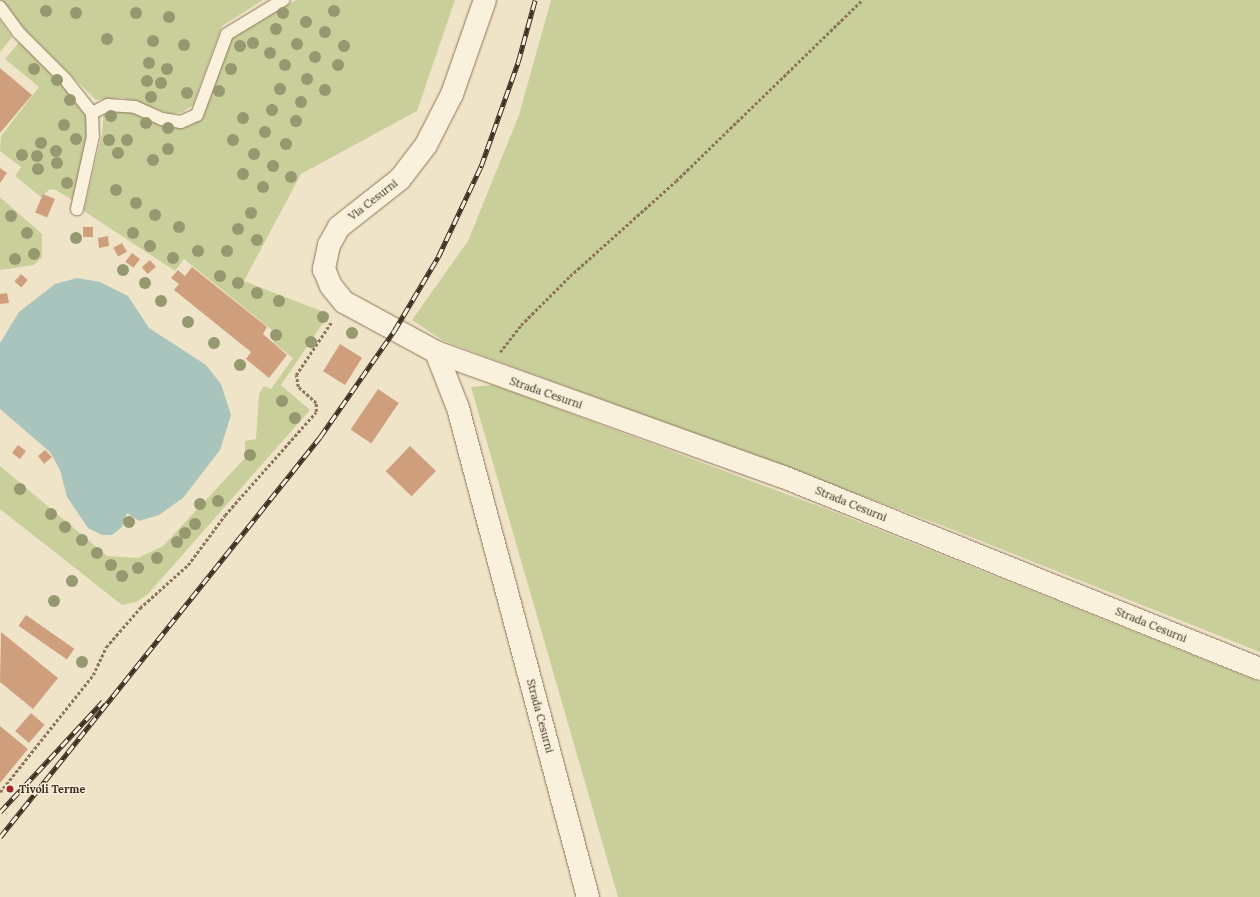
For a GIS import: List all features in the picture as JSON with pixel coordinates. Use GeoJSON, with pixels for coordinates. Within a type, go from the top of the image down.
{"type":"FeatureCollection","features":[{"type":"Feature","properties":{"kind":"street","name":"Via Cesurni"},"geometry":{"type":"LineString","coordinates":[[394,331],[344,302],[331,286],[324,269],[329,245],[345,222],[400,179],[426,145],[452,94],[485,0]]}},
{"type":"Feature","properties":{"kind":"street","name":"Strada Cesurni"},"geometry":{"type":"LineString","coordinates":[[394,331],[436,352],[485,372],[781,476],[1260,670]]}},
{"type":"Feature","properties":{"kind":"street","name":"Strada Cesurni"},"geometry":{"type":"LineString","coordinates":[[436,352],[458,408],[588,897]]}},
{"type":"Feature","properties":{"kind":"lane"},"geometry":{"type":"LineString","coordinates":[[92,113],[108,105],[135,107],[162,120],[181,122],[197,116],[228,34],[284,0]]}},
{"type":"Feature","properties":{"kind":"lane"},"geometry":{"type":"LineString","coordinates":[[0,7],[18,32],[65,79],[92,113],[94,136],[77,209]]}},
{"type":"Feature","properties":{"kind":"path"},"geometry":{"type":"LineString","coordinates":[[485,372],[521,325],[676,181],[862,0]]}},
{"type":"Feature","properties":{"kind":"path"},"geometry":{"type":"LineString","coordinates":[[0,792],[93,675],[106,647],[140,608],[188,565],[225,515],[316,412],[316,403],[298,387],[296,375],[344,302]]}},
{"type":"Feature","properties":{"kind":"green space"},"geometry":{"type":"Polygon","coordinates":[[[2,0],[263,0],[222,26],[193,105],[183,112],[171,114],[123,98],[96,100],[14,19],[2,0]]]}},
{"type":"Feature","properties":{"kind":"green space"},"geometry":{"type":"Polygon","coordinates":[[[296,0],[455,0],[417,111],[301,174],[244,281],[329,314],[281,385],[310,410],[148,594],[136,602],[122,605],[0,509],[0,466],[107,556],[138,558],[163,546],[245,458],[245,441],[256,439],[259,394],[264,386],[271,389],[293,358],[273,342],[278,335],[184,259],[175,271],[84,211],[102,134],[104,111],[135,112],[171,127],[188,126],[195,122],[232,37],[296,0]]]}},
{"type":"Feature","properties":{"kind":"green space"},"geometry":{"type":"Polygon","coordinates":[[[551,0],[1260,0],[1260,652],[938,524],[444,341],[412,320],[468,241],[519,115],[551,0]]]}},
{"type":"Feature","properties":{"kind":"green space"},"geometry":{"type":"Polygon","coordinates":[[[0,20],[12,37],[0,52],[0,20]]]}},
{"type":"Feature","properties":{"kind":"green space"},"geometry":{"type":"Polygon","coordinates":[[[21,40],[83,102],[89,122],[89,140],[74,201],[56,190],[50,189],[41,197],[15,176],[21,167],[0,151],[1,136],[39,87],[5,59],[21,40]]]}},
{"type":"Feature","properties":{"kind":"green space"},"geometry":{"type":"Polygon","coordinates":[[[0,197],[42,234],[42,257],[34,265],[0,270],[0,197]]]}},
{"type":"Feature","properties":{"kind":"green space"},"geometry":{"type":"Polygon","coordinates":[[[494,385],[824,508],[1260,682],[1260,897],[618,897],[471,387],[494,385]]]}},
{"type":"Feature","properties":{"kind":"water"},"geometry":{"type":"Polygon","coordinates":[[[77,278],[100,282],[128,296],[149,328],[206,365],[221,384],[231,415],[220,450],[183,498],[159,515],[139,521],[127,513],[122,527],[112,535],[102,535],[88,528],[67,497],[60,470],[50,452],[0,409],[0,343],[19,312],[55,284],[77,278]]]}},
{"type":"Feature","properties":{"kind":"building"},"geometry":{"type":"Polygon","coordinates":[[[0,68],[32,95],[0,133],[0,68]]]}},
{"type":"Feature","properties":{"kind":"building"},"geometry":{"type":"Polygon","coordinates":[[[0,168],[7,173],[0,183],[0,168]]]}},
{"type":"Feature","properties":{"kind":"building"},"geometry":{"type":"Polygon","coordinates":[[[43,194],[55,199],[47,217],[35,212],[43,194]]]}},
{"type":"Feature","properties":{"kind":"building"},"geometry":{"type":"Polygon","coordinates":[[[83,227],[93,227],[93,237],[83,237],[83,227]]]}},
{"type":"Feature","properties":{"kind":"building"},"geometry":{"type":"Polygon","coordinates":[[[108,236],[109,246],[99,248],[98,238],[108,236]]]}},
{"type":"Feature","properties":{"kind":"building"},"geometry":{"type":"Polygon","coordinates":[[[122,243],[127,252],[118,257],[113,248],[122,243]]]}},
{"type":"Feature","properties":{"kind":"building"},"geometry":{"type":"Polygon","coordinates":[[[132,253],[140,259],[133,268],[125,262],[132,253]]]}},
{"type":"Feature","properties":{"kind":"building"},"geometry":{"type":"Polygon","coordinates":[[[150,260],[156,267],[148,274],[142,267],[150,260]]]}},
{"type":"Feature","properties":{"kind":"building"},"geometry":{"type":"Polygon","coordinates":[[[192,267],[267,327],[263,334],[287,355],[269,378],[246,359],[251,352],[174,290],[179,284],[171,278],[178,270],[185,276],[192,267]]]}},
{"type":"Feature","properties":{"kind":"building"},"geometry":{"type":"Polygon","coordinates":[[[21,274],[28,280],[21,287],[14,282],[21,274]]]}},
{"type":"Feature","properties":{"kind":"building"},"geometry":{"type":"Polygon","coordinates":[[[7,293],[9,303],[0,304],[0,294],[7,293]]]}},
{"type":"Feature","properties":{"kind":"building"},"geometry":{"type":"Polygon","coordinates":[[[340,344],[362,358],[345,385],[323,371],[340,344]]]}},
{"type":"Feature","properties":{"kind":"building"},"geometry":{"type":"Polygon","coordinates":[[[378,389],[399,403],[371,444],[351,430],[378,389]]]}},
{"type":"Feature","properties":{"kind":"building"},"geometry":{"type":"Polygon","coordinates":[[[18,445],[26,451],[20,459],[12,453],[18,445]]]}},
{"type":"Feature","properties":{"kind":"building"},"geometry":{"type":"Polygon","coordinates":[[[410,446],[436,471],[412,496],[386,471],[410,446]]]}},
{"type":"Feature","properties":{"kind":"building"},"geometry":{"type":"Polygon","coordinates":[[[45,450],[52,457],[44,464],[38,456],[45,450]]]}},
{"type":"Feature","properties":{"kind":"building"},"geometry":{"type":"Polygon","coordinates":[[[26,615],[74,649],[67,659],[19,626],[26,615]]]}},
{"type":"Feature","properties":{"kind":"building"},"geometry":{"type":"Polygon","coordinates":[[[1,632],[58,678],[33,709],[0,682],[1,632]]]}},
{"type":"Feature","properties":{"kind":"building"},"geometry":{"type":"Polygon","coordinates":[[[31,713],[45,725],[29,743],[15,731],[31,713]]]}},
{"type":"Feature","properties":{"kind":"building","name":"Tivoli Terme"},"geometry":{"type":"Polygon","coordinates":[[[0,726],[28,749],[0,783],[0,726]]]}},
{"type":"Feature","properties":{"kind":"railway"},"geometry":{"type":"LineString","coordinates":[[0,837],[320,437],[394,331],[438,257],[481,166],[518,62],[535,0]]}},
{"type":"Feature","properties":{"kind":"railway"},"geometry":{"type":"LineString","coordinates":[[0,812],[103,701]]}},
{"type":"Feature","properties":{"kind":"place","name":"Tivoli Terme"},"geometry":{"type":"Point","coordinates":[10,789]}}]}
